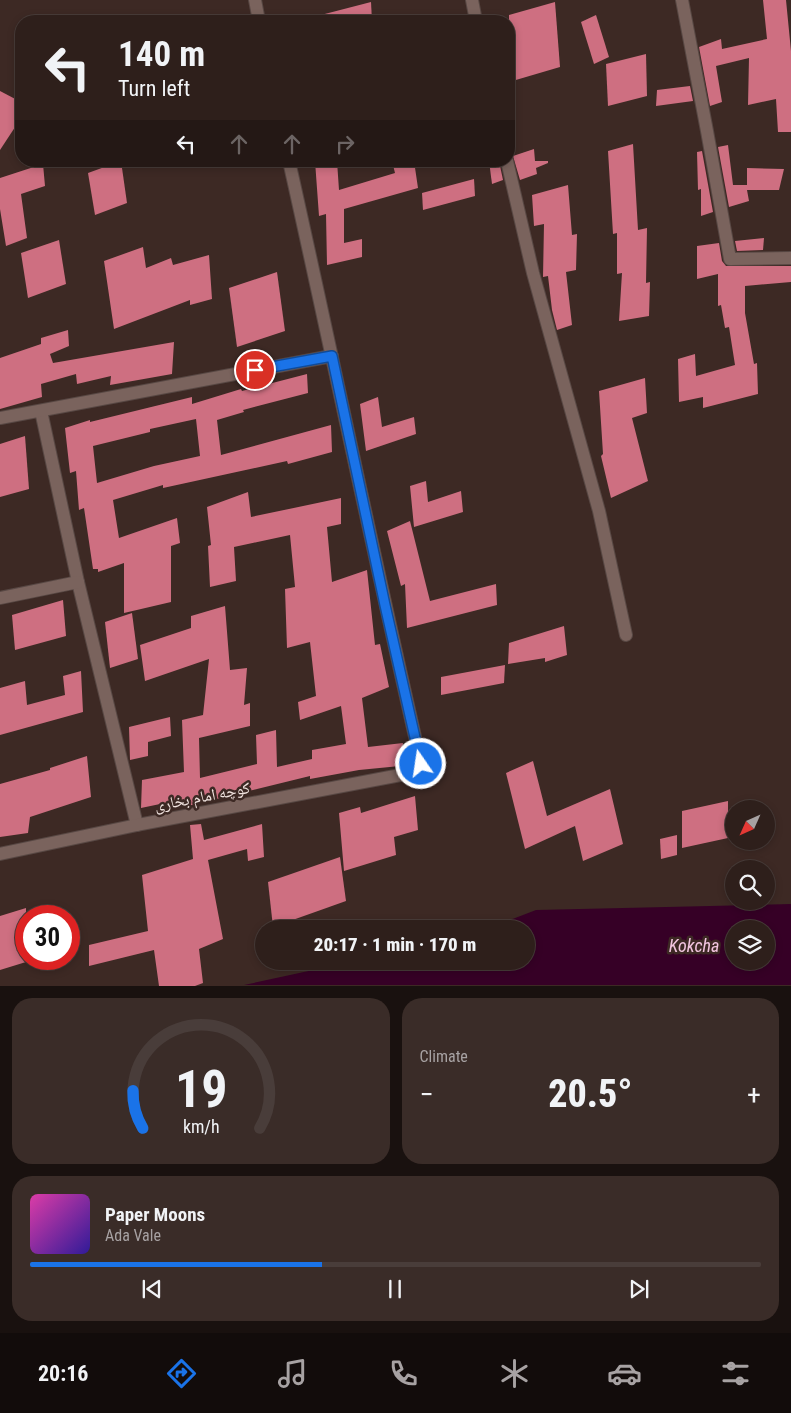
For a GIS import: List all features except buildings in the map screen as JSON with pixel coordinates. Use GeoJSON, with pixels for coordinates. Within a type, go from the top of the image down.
{"type":"FeatureCollection","features":[{"type":"Feature","properties":{"kind":"street"},"geometry":{"type":"LineString","coordinates":[[255,0],[259,15]]}},
{"type":"Feature","properties":{"kind":"street"},"geometry":{"type":"LineString","coordinates":[[472,0],[475,15]]}},
{"type":"Feature","properties":{"kind":"street"},"geometry":{"type":"LineString","coordinates":[[682,0],[730,259],[791,258]]}},
{"type":"Feature","properties":{"kind":"street"},"geometry":{"type":"LineString","coordinates":[[0,418],[332,356],[290,167]]}},
{"type":"Feature","properties":{"kind":"street"},"geometry":{"type":"LineString","coordinates":[[508,167],[533,273],[599,511],[626,635]]}},
{"type":"Feature","properties":{"kind":"street","name":"کوچه امام بخاری"},"geometry":{"type":"LineString","coordinates":[[0,854],[137,825],[411,773],[418,769],[421,764],[332,356]]}},
{"type":"Feature","properties":{"kind":"street"},"geometry":{"type":"LineString","coordinates":[[41,411],[78,582],[137,825]]}},
{"type":"Feature","properties":{"kind":"street"},"geometry":{"type":"LineString","coordinates":[[0,598],[78,582]]}},
{"type":"Feature","properties":{"kind":"water","name":"Kokcha"},"geometry":{"type":"Polygon","coordinates":[[[775,904],[791,904],[791,985],[244,985],[313,970],[535,970],[535,920],[510,920],[536,910],[725,906],[725,910],[775,910],[775,904]]]}},
{"type":"Feature","properties":{"kind":"route"},"geometry":{"type":"LineString","coordinates":[[255,370],[332,356],[421,764]]}}]}
